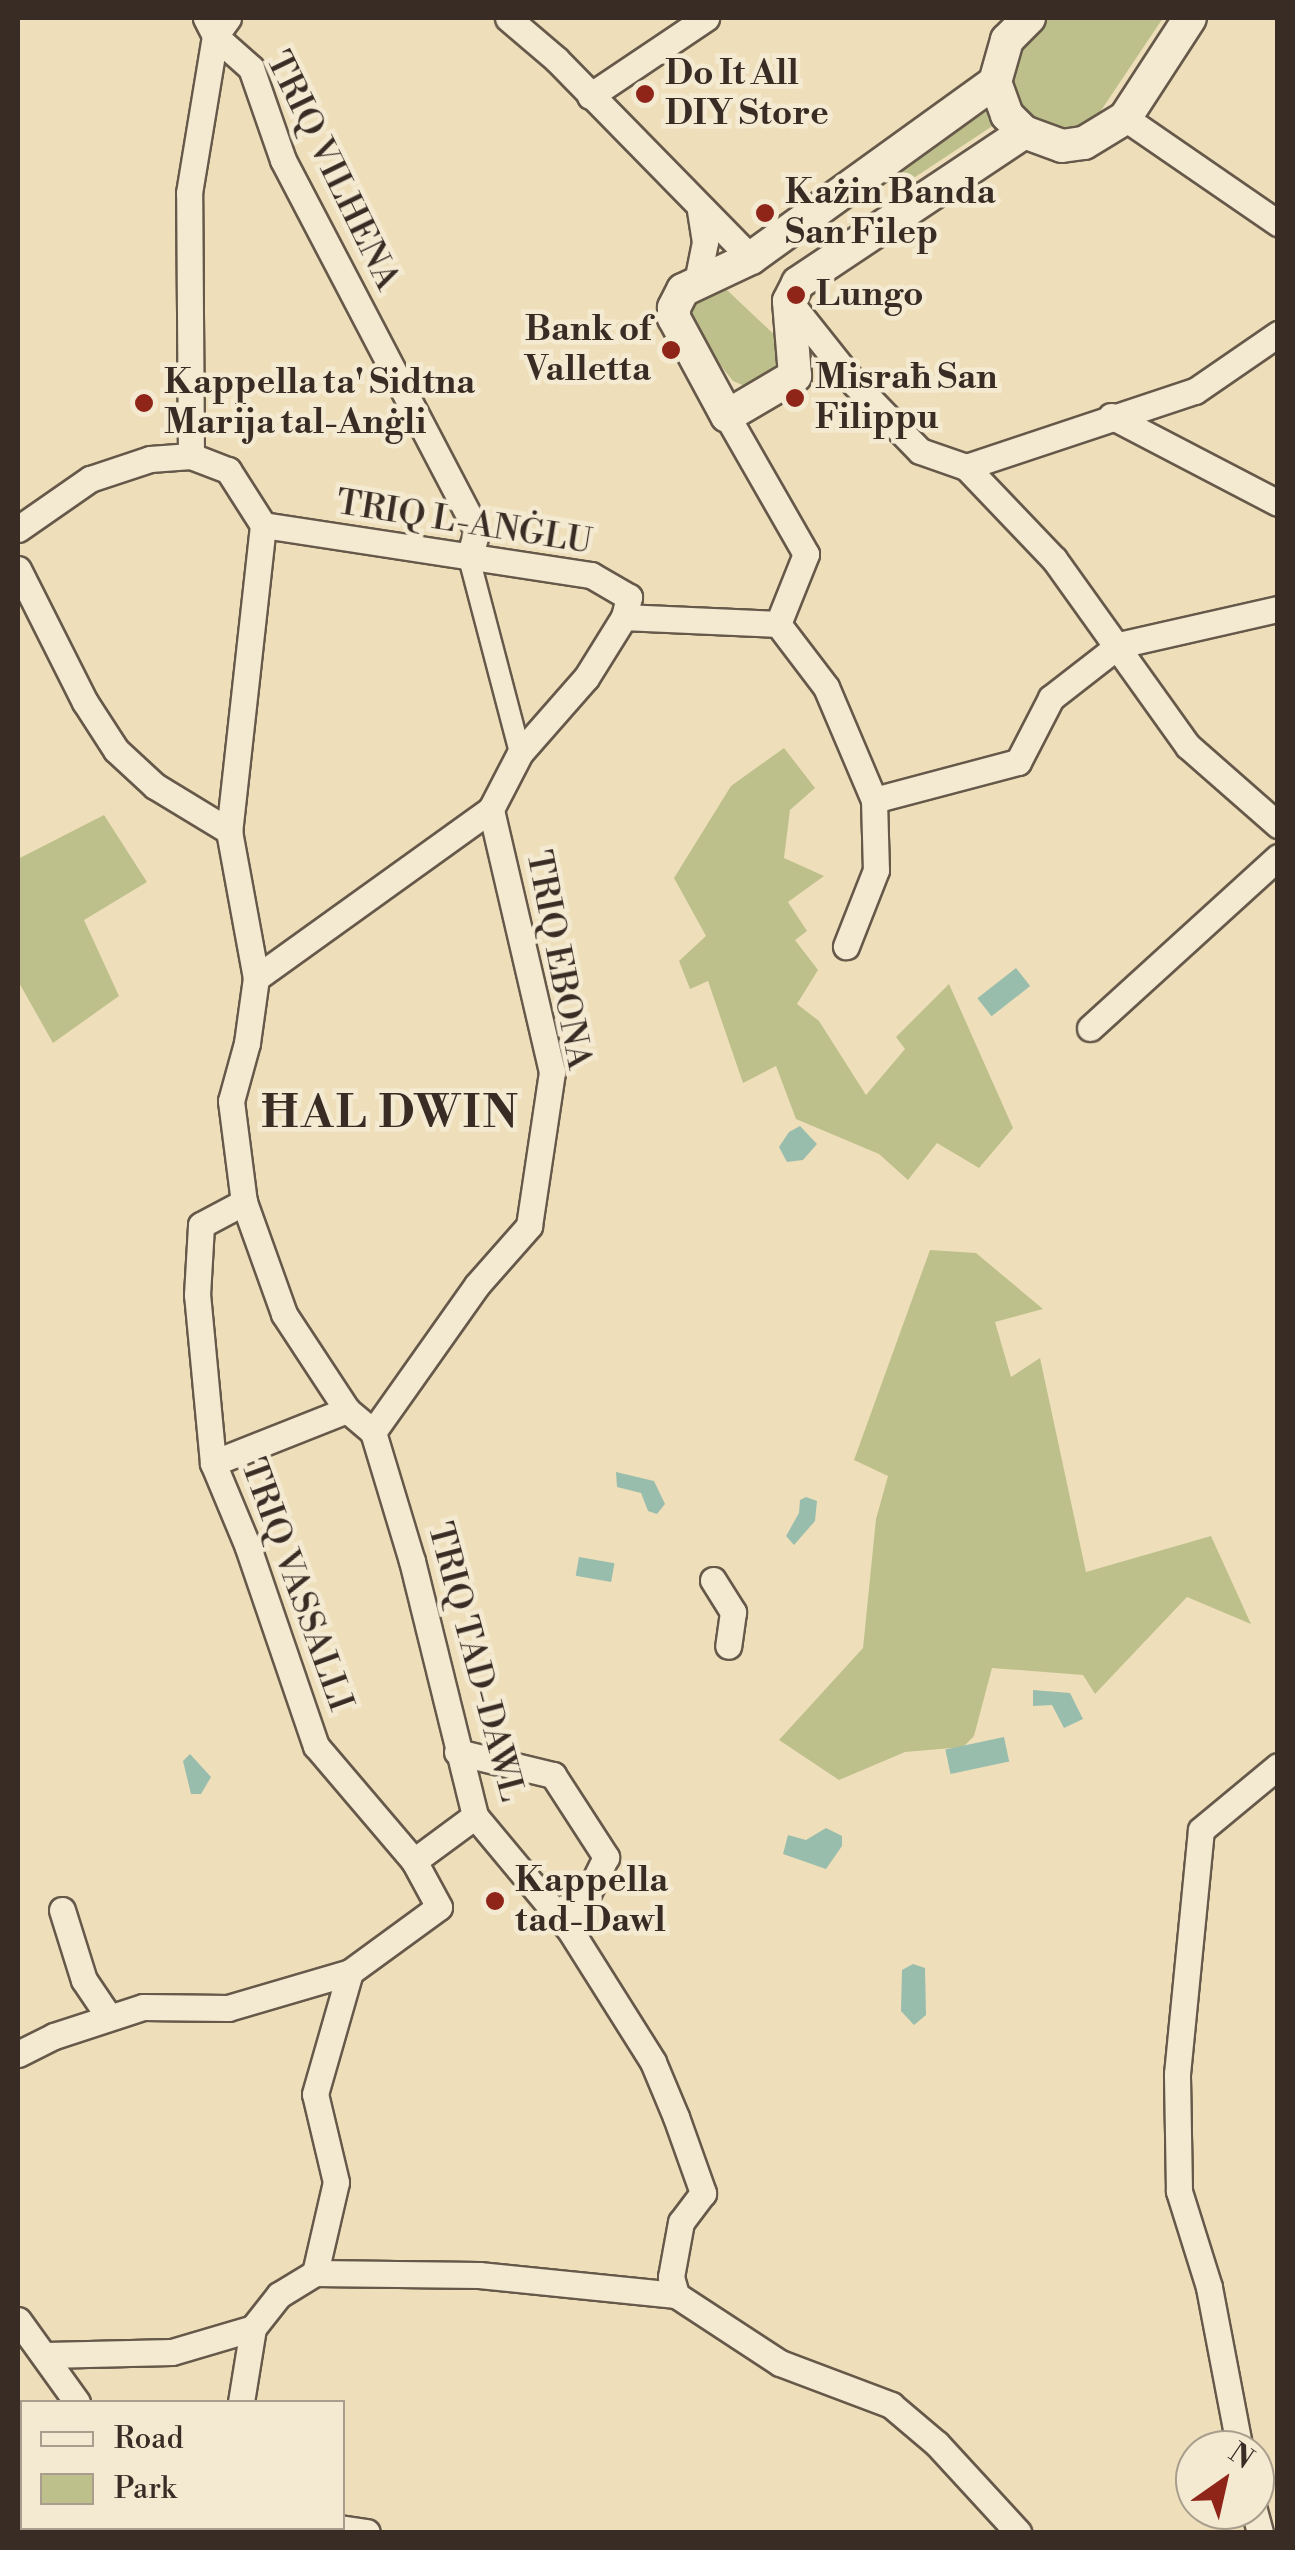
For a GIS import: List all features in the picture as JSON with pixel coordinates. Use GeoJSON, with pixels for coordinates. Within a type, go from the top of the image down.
{"type":"FeatureCollection","features":[{"type":"Feature","properties":{"kind":"street"},"geometry":{"type":"LineString","coordinates":[[508,18],[752,258]]}},
{"type":"Feature","properties":{"kind":"street"},"geometry":{"type":"LineString","coordinates":[[590,96],[706,18]]}},
{"type":"Feature","properties":{"kind":"street"},"geometry":{"type":"LineString","coordinates":[[1029,18],[1007,40],[995,82],[1008,115],[1024,132],[1040,141],[1073,144],[1104,133],[1125,118],[1190,18]]}},
{"type":"Feature","properties":{"kind":"street"},"geometry":{"type":"LineString","coordinates":[[191,456],[189,193],[217,24]]}},
{"type":"Feature","properties":{"kind":"street","name":"TRIQ VILHENA"},"geometry":{"type":"LineString","coordinates":[[217,24],[250,68],[283,160],[477,531],[469,558]]}},
{"type":"Feature","properties":{"kind":"street"},"geometry":{"type":"LineString","coordinates":[[778,624],[806,554],[674,318],[677,298],[697,282],[752,258],[995,82]]}},
{"type":"Feature","properties":{"kind":"street"},"geometry":{"type":"LineString","coordinates":[[1125,118],[1278,223]]}},
{"type":"Feature","properties":{"kind":"street"},"geometry":{"type":"LineString","coordinates":[[794,376],[788,302],[798,283],[1024,132]]}},
{"type":"Feature","properties":{"kind":"street"},"geometry":{"type":"LineString","coordinates":[[697,282],[705,242],[700,210]]}},
{"type":"Feature","properties":{"kind":"street"},"geometry":{"type":"LineString","coordinates":[[788,302],[855,384],[920,451],[966,467],[1054,560],[1119,645],[1188,746],[1278,825]]}},
{"type":"Feature","properties":{"kind":"street"},"geometry":{"type":"LineString","coordinates":[[966,467],[1195,391],[1277,334]]}},
{"type":"Feature","properties":{"kind":"street"},"geometry":{"type":"LineString","coordinates":[[727,416],[810,368],[855,384]]}},
{"type":"Feature","properties":{"kind":"street"},"geometry":{"type":"LineString","coordinates":[[1112,416],[1278,503]]}},
{"type":"Feature","properties":{"kind":"street"},"geometry":{"type":"LineString","coordinates":[[18,529],[90,479],[150,459],[191,456],[228,470],[262,526],[230,832],[256,978],[247,1043],[231,1100],[244,1202],[284,1314],[347,1410],[373,1432]]}},
{"type":"Feature","properties":{"kind":"street","name":"TRIQ L-ANĠLU"},"geometry":{"type":"LineString","coordinates":[[262,526],[591,575],[629,597],[624,617]]}},
{"type":"Feature","properties":{"kind":"street"},"geometry":{"type":"LineString","coordinates":[[469,558],[520,753]]}},
{"type":"Feature","properties":{"kind":"street"},"geometry":{"type":"LineString","coordinates":[[18,569],[85,702],[116,750],[155,786],[230,832]]}},
{"type":"Feature","properties":{"kind":"street"},"geometry":{"type":"LineString","coordinates":[[874,800],[1018,762],[1050,698],[1119,645],[1278,609]]}},
{"type":"Feature","properties":{"kind":"street"},"geometry":{"type":"LineString","coordinates":[[256,978],[492,809],[520,753],[586,678],[624,617],[778,624],[826,686],[874,800],[876,870],[846,946]]}},
{"type":"Feature","properties":{"kind":"street","name":"TRIQ EBONA"},"geometry":{"type":"LineString","coordinates":[[373,1432],[477,1285],[528,1226],[552,1072],[492,809]]}},
{"type":"Feature","properties":{"kind":"street"},"geometry":{"type":"LineString","coordinates":[[1090,1028],[1278,857]]}},
{"type":"Feature","properties":{"kind":"street","name":"TRIQ VASSALLI"},"geometry":{"type":"LineString","coordinates":[[244,1202],[201,1225],[197,1295],[213,1463],[248,1546],[316,1746],[414,1861],[439,1907],[350,1972]]}},
{"type":"Feature","properties":{"kind":"street"},"geometry":{"type":"LineString","coordinates":[[213,1463],[347,1410]]}},
{"type":"Feature","properties":{"kind":"street","name":"TRIQ TAD-DAWL"},"geometry":{"type":"LineString","coordinates":[[373,1432],[412,1561],[475,1816],[570,1930],[653,2062],[703,2193],[681,2222],[672,2277],[676,2295]]}},
{"type":"Feature","properties":{"kind":"street"},"geometry":{"type":"LineString","coordinates":[[713,1580],[733,1612],[728,1646]]}},
{"type":"Feature","properties":{"kind":"street"},"geometry":{"type":"LineString","coordinates":[[457,1752],[553,1775],[606,1857],[570,1930]]}},
{"type":"Feature","properties":{"kind":"street"},"geometry":{"type":"LineString","coordinates":[[1236,2430],[1209,2287],[1180,2191],[1177,2074],[1202,1830],[1278,1766]]}},
{"type":"Feature","properties":{"kind":"street"},"geometry":{"type":"LineString","coordinates":[[414,1861],[475,1816]]}},
{"type":"Feature","properties":{"kind":"street"},"geometry":{"type":"LineString","coordinates":[[62,1910],[84,1980],[109,2017]]}},
{"type":"Feature","properties":{"kind":"street"},"geometry":{"type":"LineString","coordinates":[[18,2054],[109,2017],[143,2008],[228,2008],[350,1972]]}},
{"type":"Feature","properties":{"kind":"street"},"geometry":{"type":"LineString","coordinates":[[315,2273],[336,2182],[315,2094],[350,1972]]}},
{"type":"Feature","properties":{"kind":"street"},"geometry":{"type":"LineString","coordinates":[[242,2400],[253,2328],[279,2295],[315,2273],[479,2274],[676,2295],[780,2362],[891,2405],[936,2444],[1018,2532]]}},
{"type":"Feature","properties":{"kind":"street"},"geometry":{"type":"LineString","coordinates":[[18,2320],[76,2400]]}},
{"type":"Feature","properties":{"kind":"street"},"geometry":{"type":"LineString","coordinates":[[46,2355],[172,2352],[253,2328]]}},
{"type":"Feature","properties":{"kind":"green space"},"geometry":{"type":"Polygon","coordinates":[[[1045,18],[1163,18],[1098,115],[1075,131],[1061,133],[1014,112],[1010,55],[1045,18]]]}},
{"type":"Feature","properties":{"kind":"green space"},"geometry":{"type":"Polygon","coordinates":[[[990,109],[997,123],[897,189],[887,179],[990,109]]]}},
{"type":"Feature","properties":{"kind":"green space"},"geometry":{"type":"Polygon","coordinates":[[[727,290],[781,341],[784,363],[747,387],[733,381],[696,334],[689,313],[696,300],[727,290]]]}},
{"type":"Feature","properties":{"kind":"green space"},"geometry":{"type":"Polygon","coordinates":[[[784,748],[815,788],[790,810],[784,858],[824,876],[788,902],[807,931],[795,940],[818,970],[797,1004],[819,1021],[866,1095],[905,1049],[896,1037],[949,984],[1013,1128],[979,1168],[937,1143],[908,1180],[879,1154],[796,1119],[776,1066],[743,1083],[708,981],[690,989],[679,961],[706,936],[674,878],[731,786],[784,748]]]}},
{"type":"Feature","properties":{"kind":"green space"},"geometry":{"type":"Polygon","coordinates":[[[104,815],[147,882],[84,920],[119,996],[53,1043],[18,981],[18,859],[104,815]]]}},
{"type":"Feature","properties":{"kind":"green space"},"geometry":{"type":"Polygon","coordinates":[[[930,1250],[976,1253],[1043,1309],[995,1322],[1011,1377],[1040,1358],[1086,1572],[1211,1536],[1251,1624],[1187,1597],[1095,1694],[1083,1675],[992,1668],[974,1736],[963,1747],[905,1752],[839,1780],[779,1740],[863,1648],[876,1519],[888,1476],[854,1460],[930,1250]]]}},
{"type":"Feature","properties":{"kind":"shaded area"},"geometry":{"type":"Polygon","coordinates":[[[1016,968],[1030,986],[992,1016],[977,998],[1016,968]]]}},
{"type":"Feature","properties":{"kind":"shaded area"},"geometry":{"type":"Polygon","coordinates":[[[800,1126],[817,1144],[803,1160],[787,1162],[779,1147],[789,1132],[800,1126]]]}},
{"type":"Feature","properties":{"kind":"shaded area"},"geometry":{"type":"Polygon","coordinates":[[[616,1472],[654,1481],[665,1504],[657,1514],[648,1511],[641,1493],[617,1487],[616,1472]]]}},
{"type":"Feature","properties":{"kind":"shaded area"},"geometry":{"type":"Polygon","coordinates":[[[806,1497],[817,1501],[815,1521],[794,1545],[786,1536],[799,1513],[800,1500],[806,1497]]]}},
{"type":"Feature","properties":{"kind":"shaded area"},"geometry":{"type":"Polygon","coordinates":[[[579,1557],[614,1563],[611,1582],[576,1576],[579,1557]]]}},
{"type":"Feature","properties":{"kind":"shaded area"},"geometry":{"type":"Polygon","coordinates":[[[1033,1690],[1070,1693],[1083,1719],[1064,1728],[1052,1705],[1033,1706],[1033,1690]]]}},
{"type":"Feature","properties":{"kind":"shaded area"},"geometry":{"type":"Polygon","coordinates":[[[1004,1737],[1009,1761],[951,1774],[945,1749],[1004,1737]]]}},
{"type":"Feature","properties":{"kind":"shaded area"},"geometry":{"type":"Polygon","coordinates":[[[190,1754],[211,1777],[201,1794],[191,1794],[183,1761],[190,1754]]]}},
{"type":"Feature","properties":{"kind":"shaded area"},"geometry":{"type":"Polygon","coordinates":[[[826,1828],[842,1836],[842,1846],[826,1869],[783,1854],[788,1835],[806,1840],[826,1828]]]}},
{"type":"Feature","properties":{"kind":"shaded area"},"geometry":{"type":"Polygon","coordinates":[[[913,1964],[925,1968],[926,2015],[914,2025],[901,2011],[902,1970],[913,1964]]]}},
{"type":"Feature","properties":{"kind":"place","name":"Do It All DIY Store"},"geometry":{"type":"Point","coordinates":[645,94]}},
{"type":"Feature","properties":{"kind":"place","name":"Każin Banda San Filep"},"geometry":{"type":"Point","coordinates":[765,213]}},
{"type":"Feature","properties":{"kind":"place","name":"Lungo"},"geometry":{"type":"Point","coordinates":[796,295]}},
{"type":"Feature","properties":{"kind":"place","name":"Bank of Valletta"},"geometry":{"type":"Point","coordinates":[671,350]}},
{"type":"Feature","properties":{"kind":"place","name":"Misraħ San Filippu"},"geometry":{"type":"Point","coordinates":[795,398]}},
{"type":"Feature","properties":{"kind":"place","name":"Kappella ta' Sidtna Marija tal-Anġli"},"geometry":{"type":"Point","coordinates":[144,403]}},
{"type":"Feature","properties":{"kind":"place","name":"Kappella tad-Dawl"},"geometry":{"type":"Point","coordinates":[495,1901]}},
{"type":"Feature","properties":{"kind":"district","name":"ĦAL DWIN"},"geometry":{"type":"Point","coordinates":[391,1114]}}]}
